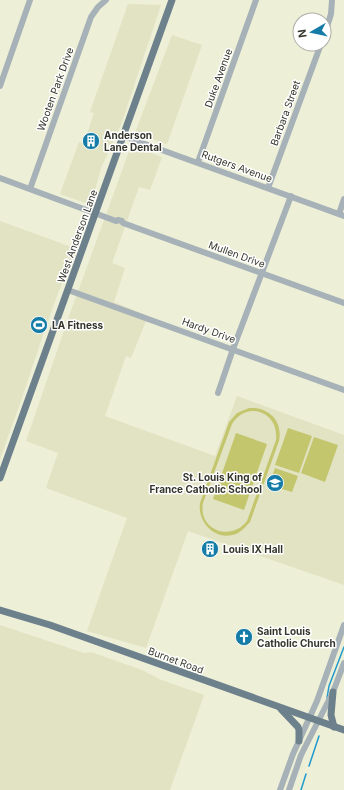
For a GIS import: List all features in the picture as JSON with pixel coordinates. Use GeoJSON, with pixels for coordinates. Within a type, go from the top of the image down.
{"type":"FeatureCollection","features":[{"type":"Feature","properties":{"kind":"main road","name":"West Anderson Lane"},"geometry":{"type":"LineString","coordinates":[[0,478],[172,0]]}},
{"type":"Feature","properties":{"kind":"main road","name":"Burnet Road"},"geometry":{"type":"LineString","coordinates":[[0,610],[50,625],[344,730]]}},
{"type":"Feature","properties":{"kind":"main road"},"geometry":{"type":"LineString","coordinates":[[333,692],[331,715],[334,727]]}},
{"type":"Feature","properties":{"kind":"main road"},"geometry":{"type":"LineString","coordinates":[[278,706],[296,723],[299,730],[299,741]]}},
{"type":"Feature","properties":{"kind":"street"},"geometry":{"type":"LineString","coordinates":[[0,86],[30,0]]}},
{"type":"Feature","properties":{"kind":"street","name":"Wooten Park Drive"},"geometry":{"type":"LineString","coordinates":[[30,189],[91,17],[98,7],[106,0]]}},
{"type":"Feature","properties":{"kind":"street","name":"Duke Avenue"},"geometry":{"type":"LineString","coordinates":[[198,162],[256,0]]}},
{"type":"Feature","properties":{"kind":"street"},"geometry":{"type":"LineString","coordinates":[[332,0],[332,12]]}},
{"type":"Feature","properties":{"kind":"street","name":"Barbara Street"},"geometry":{"type":"LineString","coordinates":[[268,188],[318,52]]}},
{"type":"Feature","properties":{"kind":"street","name":"Rutgers Avenue"},"geometry":{"type":"LineString","coordinates":[[124,136],[341,215]]}},
{"type":"Feature","properties":{"kind":"street","name":"Mullen Drive"},"geometry":{"type":"LineString","coordinates":[[0,178],[96,214],[116,221],[122,221],[123,224],[344,303]]}},
{"type":"Feature","properties":{"kind":"street"},"geometry":{"type":"LineString","coordinates":[[218,393],[233,349],[291,196]]}},
{"type":"Feature","properties":{"kind":"street"},"geometry":{"type":"LineString","coordinates":[[341,215],[344,199]]}},
{"type":"Feature","properties":{"kind":"street","name":"Hardy Drive"},"geometry":{"type":"LineString","coordinates":[[68,290],[344,390]]}},
{"type":"Feature","properties":{"kind":"street"},"geometry":{"type":"LineString","coordinates":[[280,790],[287,768],[317,701],[343,632],[344,625]]}},
{"type":"Feature","properties":{"kind":"street"},"geometry":{"type":"LineString","coordinates":[[289,790],[300,755],[333,692],[344,663]]}},
{"type":"Feature","properties":{"kind":"shaded area"},"geometry":{"type":"Polygon","coordinates":[[[128,4],[161,5],[122,122],[101,168],[91,205],[60,194],[79,142],[84,143],[94,113],[90,112],[128,4]]]}},
{"type":"Feature","properties":{"kind":"shaded area"},"geometry":{"type":"Polygon","coordinates":[[[172,35],[202,45],[167,144],[135,133],[172,35]]]}},
{"type":"Feature","properties":{"kind":"shaded area"},"geometry":{"type":"Polygon","coordinates":[[[131,146],[162,157],[150,190],[139,187],[112,263],[125,268],[114,302],[148,316],[131,358],[126,356],[105,416],[215,456],[237,396],[344,435],[344,585],[188,531],[146,648],[87,631],[127,518],[46,488],[58,453],[26,441],[68,319],[131,146]]]}},
{"type":"Feature","properties":{"kind":"shaded area"},"geometry":{"type":"Polygon","coordinates":[[[0,221],[77,249],[58,293],[0,459],[0,221]]]}},
{"type":"Feature","properties":{"kind":"shaded area"},"geometry":{"type":"Polygon","coordinates":[[[0,625],[84,653],[91,652],[142,670],[159,679],[204,695],[170,790],[0,790],[0,625]]]}},
{"type":"Feature","properties":{"kind":"green space"},"geometry":{"type":"Polygon","coordinates":[[[249,408],[263,410],[277,422],[280,434],[279,441],[250,522],[238,533],[223,535],[210,530],[205,524],[200,511],[200,503],[229,422],[237,413],[249,408]],[[252,411],[243,413],[232,424],[203,503],[203,512],[206,520],[217,530],[225,532],[233,531],[247,521],[276,440],[274,424],[263,413],[252,411]]]}},
{"type":"Feature","properties":{"kind":"green space"},"geometry":{"type":"Polygon","coordinates":[[[288,428],[312,436],[299,473],[275,465],[288,428]]]}},
{"type":"Feature","properties":{"kind":"green space"},"geometry":{"type":"Polygon","coordinates":[[[236,433],[267,444],[244,510],[213,499],[236,433]]]}},
{"type":"Feature","properties":{"kind":"green space"},"geometry":{"type":"Polygon","coordinates":[[[314,437],[338,445],[325,482],[301,473],[314,437]]]}},
{"type":"Feature","properties":{"kind":"green space"},"geometry":{"type":"Polygon","coordinates":[[[275,468],[298,476],[292,492],[269,485],[275,468]]]}},
{"type":"Feature","properties":{"kind":"waterway"},"geometry":{"type":"LineString","coordinates":[[327,698],[329,686],[344,647]]}},
{"type":"Feature","properties":{"kind":"waterway"},"geometry":{"type":"LineString","coordinates":[[309,766],[319,736]]}},
{"type":"Feature","properties":{"kind":"waterway"},"geometry":{"type":"LineString","coordinates":[[301,790],[306,774]]}},
{"type":"Feature","properties":{"kind":"place","name":"Anderson Lane Dental"},"geometry":{"type":"Point","coordinates":[91,141]}},
{"type":"Feature","properties":{"kind":"place","name":"LA Fitness"},"geometry":{"type":"Point","coordinates":[39,325]}},
{"type":"Feature","properties":{"kind":"place","name":"St. Louis King of France Catholic School"},"geometry":{"type":"Point","coordinates":[275,483]}},
{"type":"Feature","properties":{"kind":"place","name":"Louis IX Hall"},"geometry":{"type":"Point","coordinates":[210,549]}},
{"type":"Feature","properties":{"kind":"place","name":"Saint Louis Catholic Church"},"geometry":{"type":"Point","coordinates":[244,637]}}]}
